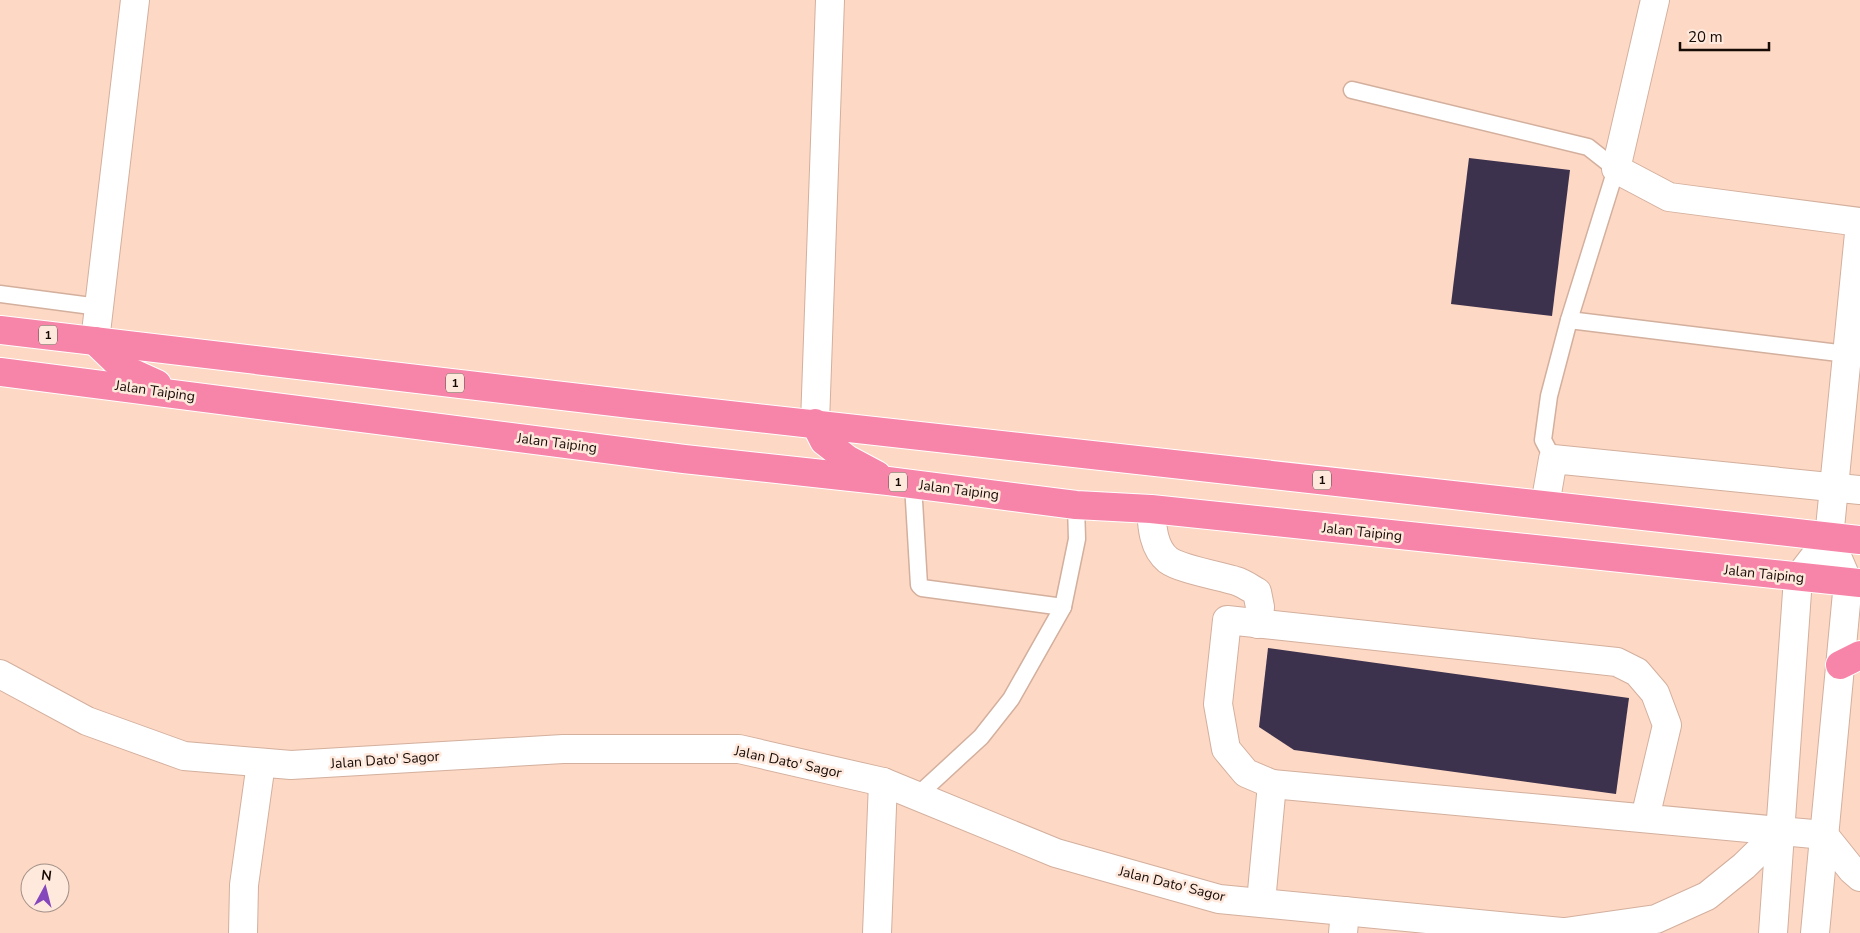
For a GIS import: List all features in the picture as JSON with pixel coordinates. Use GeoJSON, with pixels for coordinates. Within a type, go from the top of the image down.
{"type":"FeatureCollection","features":[{"type":"Feature","properties":{"kind":"highway","name":"1"},"geometry":{"type":"LineString","coordinates":[[0,330],[632,404],[1860,540]]}},
{"type":"Feature","properties":{"kind":"highway"},"geometry":{"type":"LineString","coordinates":[[95,341],[124,369],[178,394]]}},
{"type":"Feature","properties":{"kind":"highway","name":"Jalan Taiping"},"geometry":{"type":"LineString","coordinates":[[0,372],[684,459],[901,482],[1076,505],[1151,509],[1854,583]]}},
{"type":"Feature","properties":{"kind":"highway"},"geometry":{"type":"LineString","coordinates":[[815,423],[824,441],[847,459],[901,482]]}},
{"type":"Feature","properties":{"kind":"street"},"geometry":{"type":"LineString","coordinates":[[95,341],[135,0]]}},
{"type":"Feature","properties":{"kind":"street"},"geometry":{"type":"LineString","coordinates":[[815,423],[830,0]]}},
{"type":"Feature","properties":{"kind":"street"},"geometry":{"type":"LineString","coordinates":[[1656,0],[1616,169],[1669,197],[1860,223],[1847,489],[1829,538],[1798,578],[1773,933]]}},
{"type":"Feature","properties":{"kind":"street"},"geometry":{"type":"LineString","coordinates":[[1545,505],[1553,459],[1847,489]]}},
{"type":"Feature","properties":{"kind":"street"},"geometry":{"type":"LineString","coordinates":[[1151,509],[1153,533],[1158,547],[1168,560],[1238,582],[1257,592],[1260,607],[1258,624]]}},
{"type":"Feature","properties":{"kind":"street"},"geometry":{"type":"LineString","coordinates":[[1815,933],[1824,836],[1850,660],[1854,583],[1829,538]]}},
{"type":"Feature","properties":{"kind":"street"},"geometry":{"type":"LineString","coordinates":[[1645,818],[1667,725],[1655,693],[1637,672],[1617,662],[1227,620],[1218,704],[1226,749],[1246,773],[1272,784],[1824,836],[1860,877]]}},
{"type":"Feature","properties":{"kind":"street","name":"Jalan Dato' Sagor"},"geometry":{"type":"LineString","coordinates":[[0,674],[87,721],[184,756],[291,765],[564,749],[739,749],[883,782],[1056,853],[1219,898],[1261,902],[1344,922],[1569,933],[1656,919],[1707,896],[1744,866],[1780,831]]}},
{"type":"Feature","properties":{"kind":"street"},"geometry":{"type":"LineString","coordinates":[[244,933],[244,885],[261,763]]}},
{"type":"Feature","properties":{"kind":"street"},"geometry":{"type":"LineString","coordinates":[[877,933],[883,782]]}},
{"type":"Feature","properties":{"kind":"street"},"geometry":{"type":"LineString","coordinates":[[1261,902],[1272,784]]}},
{"type":"Feature","properties":{"kind":"lane"},"geometry":{"type":"LineString","coordinates":[[1352,90],[1588,147],[1616,169],[1569,320],[1549,396],[1543,440],[1553,459]]}},
{"type":"Feature","properties":{"kind":"lane"},"geometry":{"type":"LineString","coordinates":[[0,294],[99,307]]}},
{"type":"Feature","properties":{"kind":"lane"},"geometry":{"type":"LineString","coordinates":[[1569,320],[1854,355]]}},
{"type":"Feature","properties":{"kind":"lane"},"geometry":{"type":"LineString","coordinates":[[901,482],[919,585],[922,588],[1063,607]]}},
{"type":"Feature","properties":{"kind":"lane"},"geometry":{"type":"LineString","coordinates":[[917,796],[982,738],[1011,699],[1063,607],[1077,539],[1076,505]]}},
{"type":"Feature","properties":{"kind":"building"},"geometry":{"type":"Polygon","coordinates":[[[1469,158],[1570,170],[1552,316],[1451,304],[1469,158]]]}},
{"type":"Feature","properties":{"kind":"building"},"geometry":{"type":"Polygon","coordinates":[[[1268,648],[1629,698],[1616,794],[1294,750],[1259,727],[1268,648]]]}}]}
